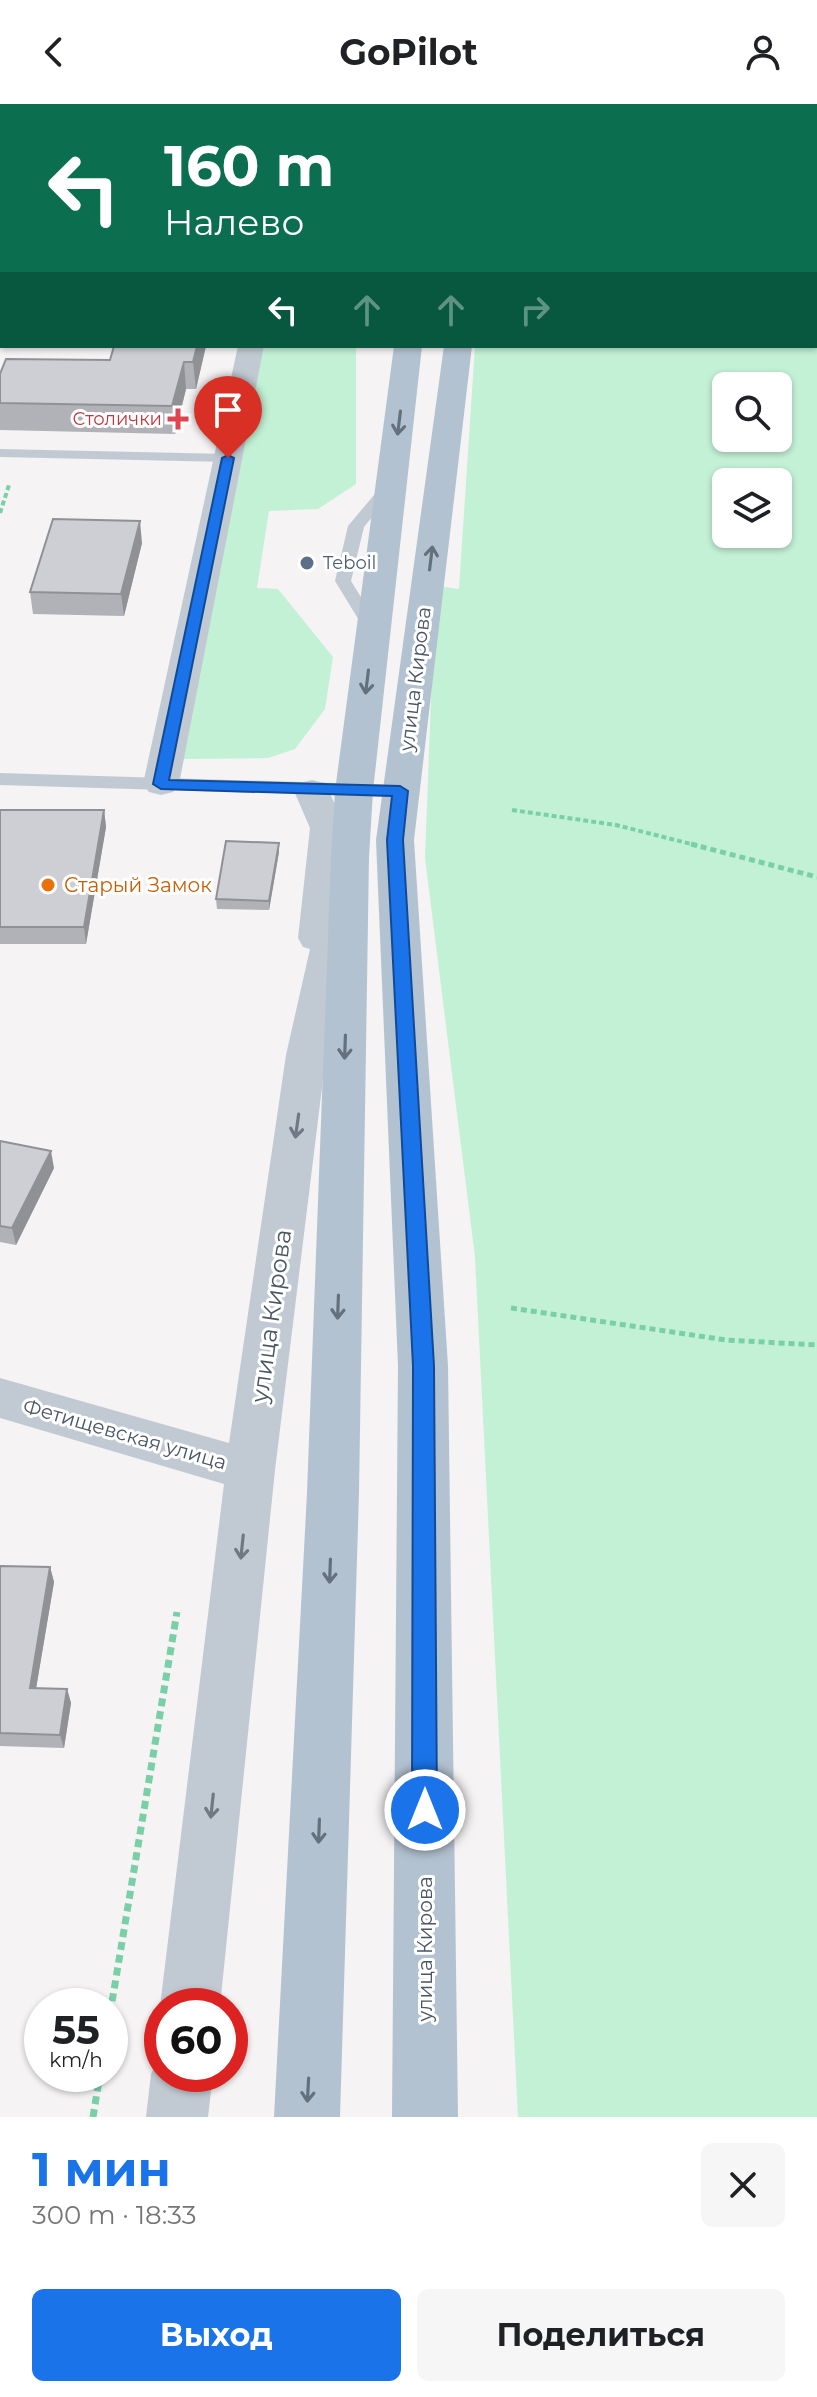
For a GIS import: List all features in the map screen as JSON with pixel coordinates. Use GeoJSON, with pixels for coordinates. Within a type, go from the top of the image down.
{"type":"FeatureCollection","features":[{"type":"Feature","properties":{"kind":"main road","name":"улица Кирова"},"geometry":{"type":"LineString","coordinates":[[307,2117],[333,1493],[350,857],[354,791],[408,348]]}},
{"type":"Feature","properties":{"kind":"main road","name":"улица Кирова"},"geometry":{"type":"LineString","coordinates":[[425,2117],[423,1366],[395,840],[458,348]]}},
{"type":"Feature","properties":{"kind":"street"},"geometry":{"type":"LineString","coordinates":[[161,784],[251,348]]}},
{"type":"Feature","properties":{"kind":"street","name":"улица Кирова"},"geometry":{"type":"LineString","coordinates":[[192,1988],[250,1470],[306,1055],[328,828],[312,791]]}},
{"type":"Feature","properties":{"kind":"street","name":"улица Кирова"},"geometry":{"type":"LineString","coordinates":[[306,1055],[350,857]]}},
{"type":"Feature","properties":{"kind":"street","name":"Фетищевская улица"},"geometry":{"type":"LineString","coordinates":[[0,1398],[250,1470]]}},
{"type":"Feature","properties":{"kind":"street"},"geometry":{"type":"LineString","coordinates":[[177,2117],[180,2092]]}},
{"type":"Feature","properties":{"kind":"lane"},"geometry":{"type":"LineString","coordinates":[[0,453],[228,458]]}},
{"type":"Feature","properties":{"kind":"lane"},"geometry":{"type":"LineString","coordinates":[[0,779],[312,791],[400,791]]}},
{"type":"Feature","properties":{"kind":"path"},"geometry":{"type":"LineString","coordinates":[[512,810],[616,825],[817,877]]}},
{"type":"Feature","properties":{"kind":"path"},"geometry":{"type":"LineString","coordinates":[[511,1308],[726,1340],[817,1345]]}},
{"type":"Feature","properties":{"kind":"path"},"geometry":{"type":"LineString","coordinates":[[93,2117],[97,2092]]}},
{"type":"Feature","properties":{"kind":"green space"},"geometry":{"type":"Polygon","coordinates":[[[264,348],[356,348],[356,484],[318,509],[269,511],[257,588],[278,589],[333,657],[325,709],[295,749],[268,758],[180,759],[264,348]]]}},
{"type":"Feature","properties":{"kind":"green space"},"geometry":{"type":"Polygon","coordinates":[[[475,348],[817,348],[817,2117],[518,2117],[475,1257],[425,858],[435,594],[444,587],[459,589],[475,348]]]}},
{"type":"Feature","properties":{"kind":"building"},"geometry":{"type":"Polygon","coordinates":[[[113,348],[196,348],[193,362],[184,362],[172,406],[0,403],[0,374],[6,359],[110,360],[113,348]]]}},
{"type":"Feature","properties":{"kind":"building"},"geometry":{"type":"Polygon","coordinates":[[[53,519],[140,521],[121,594],[30,592],[53,519]]]}},
{"type":"Feature","properties":{"kind":"building","name":"Старый Замок"},"geometry":{"type":"Polygon","coordinates":[[[0,810],[104,810],[84,927],[0,927],[0,810]]]}},
{"type":"Feature","properties":{"kind":"building"},"geometry":{"type":"Polygon","coordinates":[[[226,841],[279,843],[269,901],[216,899],[226,841]]]}},
{"type":"Feature","properties":{"kind":"building"},"geometry":{"type":"Polygon","coordinates":[[[0,1141],[51,1151],[12,1228],[0,1226],[0,1141]]]}},
{"type":"Feature","properties":{"kind":"building"},"geometry":{"type":"Polygon","coordinates":[[[0,1566],[50,1567],[30,1688],[67,1689],[60,1735],[0,1733],[0,1566]]]}},
{"type":"Feature","properties":{"kind":"place","name":"Столички"},"geometry":{"type":"Point","coordinates":[178,419]}},
{"type":"Feature","properties":{"kind":"place","name":"Teboil"},"geometry":{"type":"Point","coordinates":[307,563]}},
{"type":"Feature","properties":{"kind":"place","name":"Старый Замок"},"geometry":{"type":"Point","coordinates":[48,885]}},
{"type":"Feature","properties":{"kind":"route"},"geometry":{"type":"LineString","coordinates":[[228,458],[161,784],[312,791],[400,791],[395,840],[423,1366],[425,1810]]}}]}
